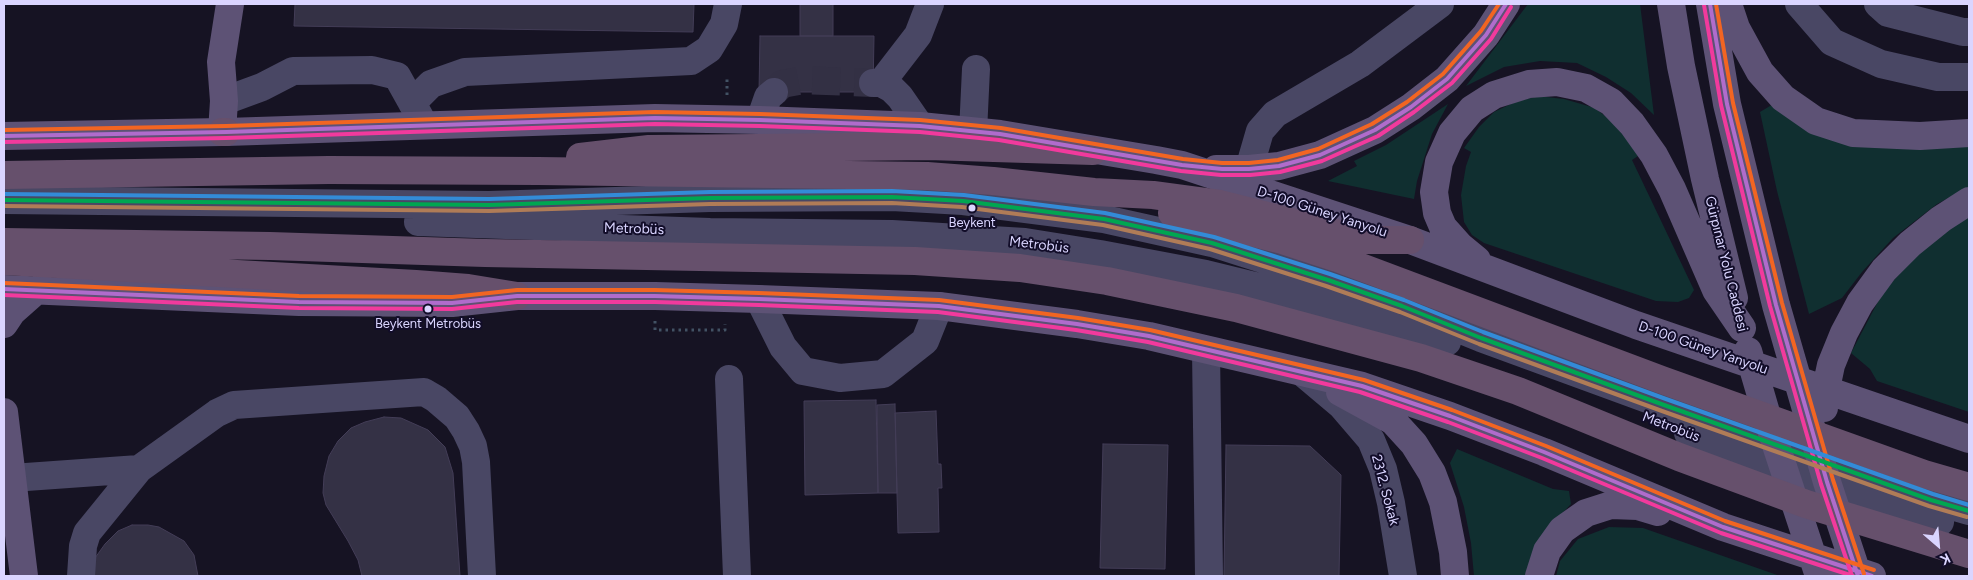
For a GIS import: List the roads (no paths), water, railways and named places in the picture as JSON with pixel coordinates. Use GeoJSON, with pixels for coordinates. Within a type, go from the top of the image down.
{"type":"FeatureCollection","features":[{"type":"Feature","properties":{"kind":"highway"},"geometry":{"type":"LineString","coordinates":[[538,170],[562,161],[591,155],[649,149],[928,146],[1093,150]]}},
{"type":"Feature","properties":{"kind":"highway"},"geometry":{"type":"LineString","coordinates":[[4,174],[329,170],[538,170],[927,176],[1094,192],[1153,195],[1220,204],[1363,240],[1410,240]]}},
{"type":"Feature","properties":{"kind":"highway"},"geometry":{"type":"LineString","coordinates":[[1094,192],[1122,202],[1282,240],[1379,273],[1666,404],[1933,510],[1969,554]]}},
{"type":"Feature","properties":{"kind":"highway"},"geometry":{"type":"LineString","coordinates":[[4,242],[270,246],[485,253],[906,261],[1020,268],[1107,281],[1236,308],[1385,347],[1518,391],[1679,457],[1806,504],[1933,510],[1969,487]]}},
{"type":"Feature","properties":{"kind":"highway"},"geometry":{"type":"LineString","coordinates":[[4,261],[416,284],[468,288],[517,296]]}},
{"type":"Feature","properties":{"kind":"main road"},"geometry":{"type":"LineString","coordinates":[[224,132],[221,62],[230,4]]}},
{"type":"Feature","properties":{"kind":"main road"},"geometry":{"type":"LineString","coordinates":[[224,101],[241,4]]}},
{"type":"Feature","properties":{"kind":"main road"},"geometry":{"type":"LineString","coordinates":[[1182,166],[1222,170],[1250,170],[1279,166],[1320,155],[1376,130],[1447,79],[1486,35],[1506,4]]}},
{"type":"Feature","properties":{"kind":"main road","name":"Gürpınar Yolu Caddesi"},"geometry":{"type":"LineString","coordinates":[[1671,4],[1681,66],[1723,258],[1772,433],[1820,576]]}},
{"type":"Feature","properties":{"kind":"main road"},"geometry":{"type":"LineString","coordinates":[[1710,4],[1727,104],[1776,306],[1827,482],[1858,576]]}},
{"type":"Feature","properties":{"kind":"main road"},"geometry":{"type":"LineString","coordinates":[[1728,4],[1736,28],[1760,72],[1783,98],[1816,121],[1853,133],[1920,136],[1969,133]]}},
{"type":"Feature","properties":{"kind":"main road"},"geometry":{"type":"LineString","coordinates":[[1507,277],[1482,264],[1460,246],[1443,227],[1437,213],[1434,192],[1439,162],[1452,133],[1472,109],[1494,95],[1530,84],[1557,82],[1586,88],[1611,102],[1632,124],[1654,155],[1672,189],[1716,290],[1742,328]]}},
{"type":"Feature","properties":{"kind":"main road","name":"D-100 Güney Yanyolu"},"geometry":{"type":"LineString","coordinates":[[4,136],[224,132],[418,114],[760,120],[920,126],[1026,138],[1182,166],[1410,240],[1636,326],[1969,439]]}},
{"type":"Feature","properties":{"kind":"main road"},"geometry":{"type":"LineString","coordinates":[[1827,482],[1824,398],[1830,365],[1844,333],[1860,303],[1884,270],[1910,244],[1969,201]]}},
{"type":"Feature","properties":{"kind":"main road"},"geometry":{"type":"LineString","coordinates":[[4,289],[299,302],[452,303],[517,296],[656,296],[759,299],[939,306],[1077,324],[1149,336],[1362,386],[1450,416],[1544,452],[1723,527]]}},
{"type":"Feature","properties":{"kind":"main road"},"geometry":{"type":"LineString","coordinates":[[4,324],[22,302],[38,289]]}},
{"type":"Feature","properties":{"kind":"main road"},"geometry":{"type":"LineString","coordinates":[[1303,373],[1393,421],[1414,444],[1432,473],[1443,502],[1452,544],[1456,576]]}},
{"type":"Feature","properties":{"kind":"main road"},"geometry":{"type":"LineString","coordinates":[[4,412],[24,576]]}},
{"type":"Feature","properties":{"kind":"main road"},"geometry":{"type":"LineString","coordinates":[[1539,576],[1547,551],[1562,530],[1586,513],[1611,505],[1638,506],[1723,527],[1872,576]]}},
{"type":"Feature","properties":{"kind":"street"},"geometry":{"type":"LineString","coordinates":[[418,114],[431,84],[464,72],[690,61],[709,49],[724,24],[728,4]]}},
{"type":"Feature","properties":{"kind":"street"},"geometry":{"type":"LineString","coordinates":[[920,126],[900,97],[892,89],[877,83],[918,35],[930,4]]}},
{"type":"Feature","properties":{"kind":"street"},"geometry":{"type":"LineString","coordinates":[[1250,170],[1260,131],[1275,114],[1360,64],[1440,4]]}},
{"type":"Feature","properties":{"kind":"street"},"geometry":{"type":"LineString","coordinates":[[1799,4],[1832,42],[1881,64],[1938,77],[1969,77]]}},
{"type":"Feature","properties":{"kind":"street"},"geometry":{"type":"LineString","coordinates":[[1878,4],[1888,13],[1969,32]]}},
{"type":"Feature","properties":{"kind":"street"},"geometry":{"type":"LineString","coordinates":[[973,132],[976,69]]}},
{"type":"Feature","properties":{"kind":"street"},"geometry":{"type":"LineString","coordinates":[[224,101],[262,87],[293,71],[372,70],[397,76],[418,114]]}},
{"type":"Feature","properties":{"kind":"street"},"geometry":{"type":"LineString","coordinates":[[760,120],[768,97],[774,92]]}},
{"type":"Feature","properties":{"kind":"street","name":"Metrobüs"},"geometry":{"type":"LineString","coordinates":[[4,200],[489,205],[710,198],[856,196],[963,201],[1104,219],[1221,246],[1402,306],[1491,341],[1666,404],[1805,478],[1933,510],[1969,511]]}},
{"type":"Feature","properties":{"kind":"street","name":"Metrobüs"},"geometry":{"type":"LineString","coordinates":[[4,214],[311,218],[710,232],[892,234],[1025,242],[1206,274],[1394,324],[1518,367],[1666,404]]}},
{"type":"Feature","properties":{"kind":"street"},"geometry":{"type":"LineString","coordinates":[[759,299],[783,347],[803,371],[840,378],[883,374],[925,341],[939,306]]}},
{"type":"Feature","properties":{"kind":"street"},"geometry":{"type":"LineString","coordinates":[[1206,350],[1209,576]]}},
{"type":"Feature","properties":{"kind":"street","name":"2312. Sokak"},"geometry":{"type":"LineString","coordinates":[[1303,373],[1341,405],[1371,440],[1383,469],[1391,504],[1402,576]]}},
{"type":"Feature","properties":{"kind":"street"},"geometry":{"type":"LineString","coordinates":[[729,379],[737,576]]}},
{"type":"Feature","properties":{"kind":"street"},"geometry":{"type":"LineString","coordinates":[[81,576],[83,546],[87,533],[138,469],[217,413],[234,405],[424,392],[442,403],[457,417],[466,431],[472,446],[476,462],[482,576]]}},
{"type":"Feature","properties":{"kind":"street"},"geometry":{"type":"LineString","coordinates":[[12,478],[138,469]]}},
{"type":"Feature","properties":{"kind":"street","name":"Metrobüs"},"geometry":{"type":"LineString","coordinates":[[1933,510],[1969,530]]}},
{"type":"Feature","properties":{"kind":"tunnel"},"geometry":{"type":"LineString","coordinates":[[774,92],[782,84],[803,80],[873,83]]}},
{"type":"Feature","properties":{"kind":"place","name":"Beykent"},"geometry":{"type":"Point","coordinates":[972,208]}},
{"type":"Feature","properties":{"kind":"place","name":"Beykent Metrobüs"},"geometry":{"type":"Point","coordinates":[428,309]}}]}
